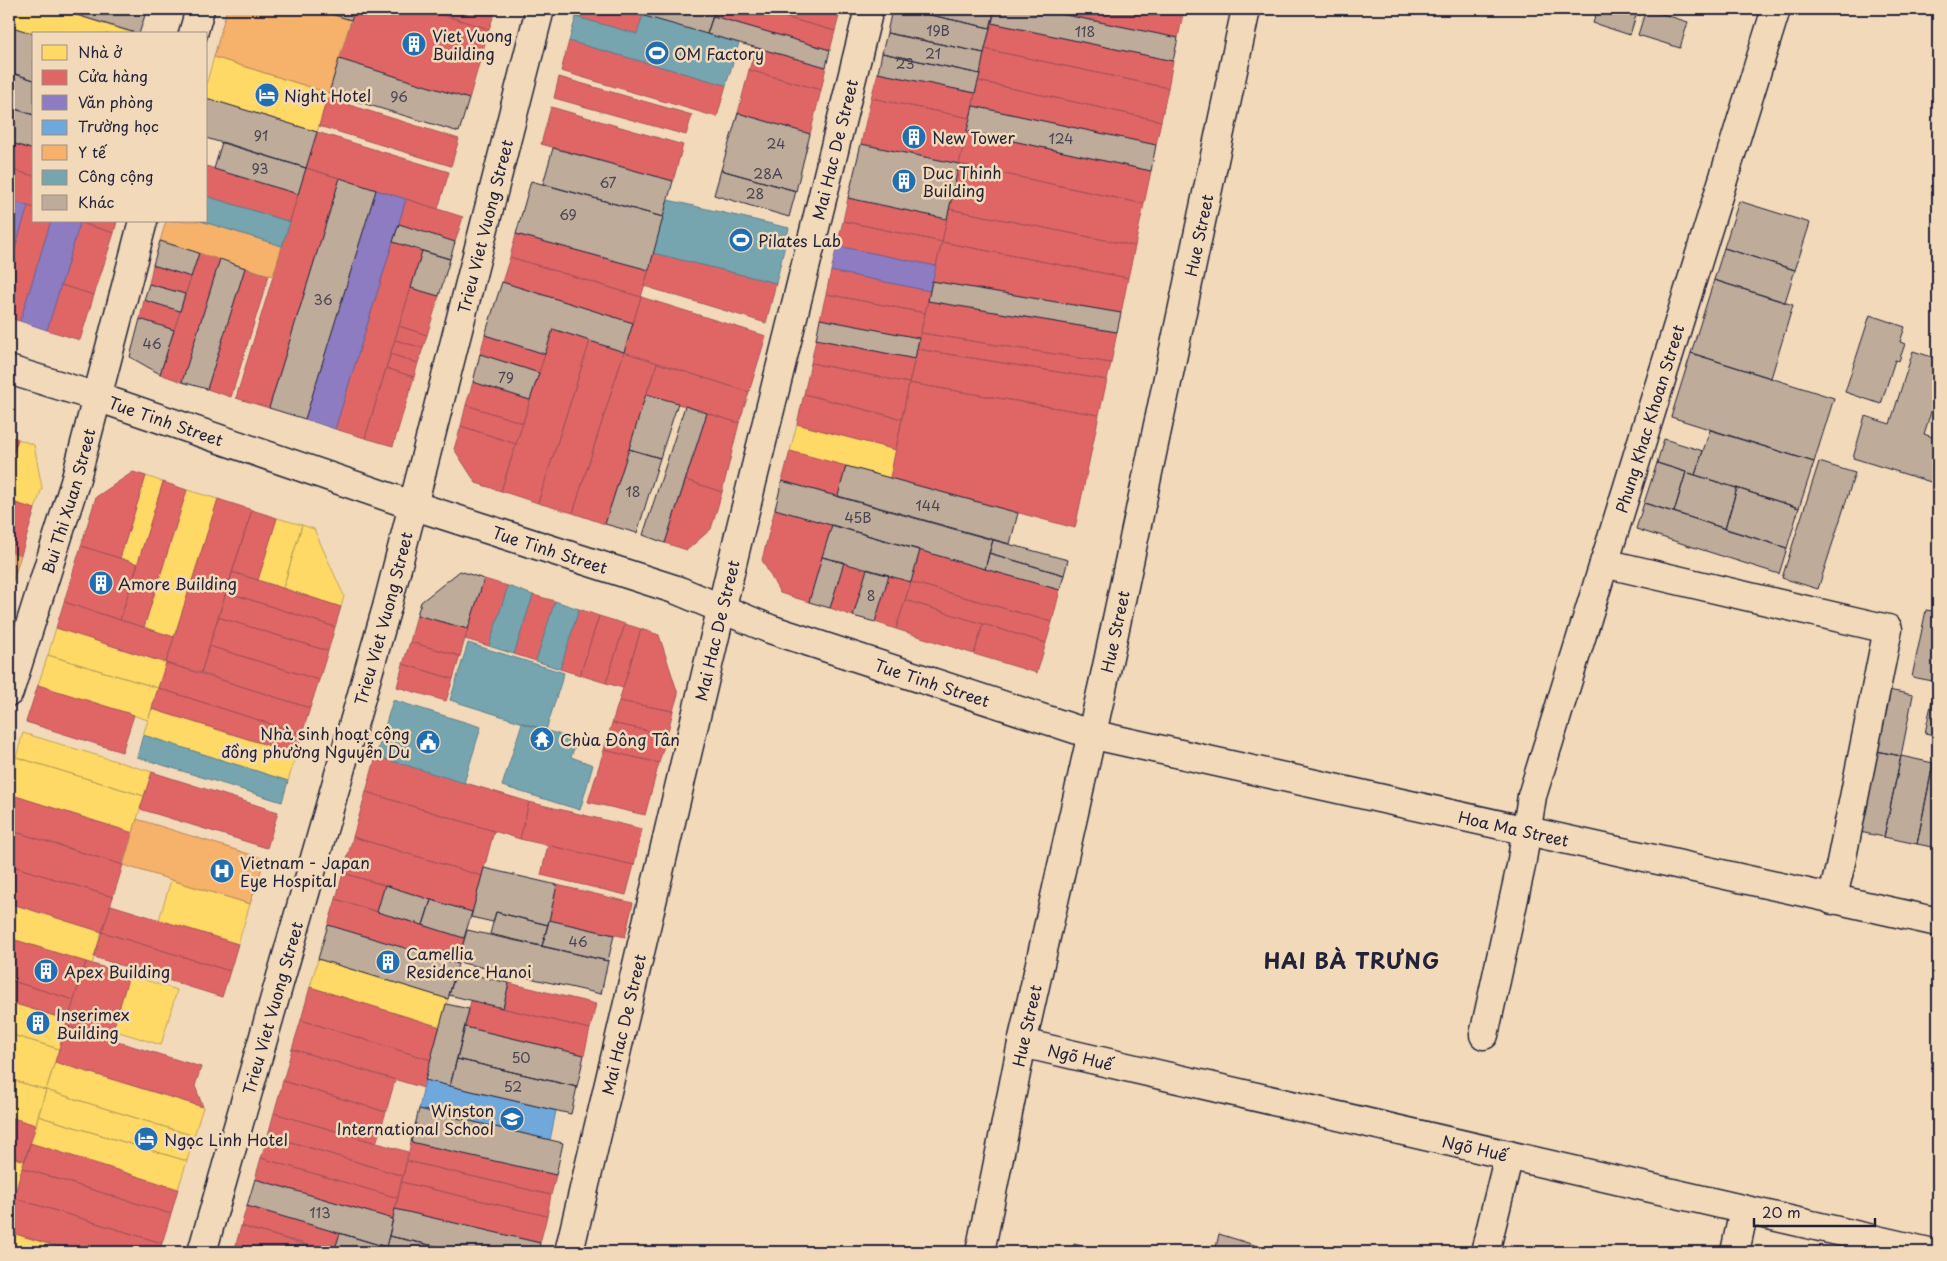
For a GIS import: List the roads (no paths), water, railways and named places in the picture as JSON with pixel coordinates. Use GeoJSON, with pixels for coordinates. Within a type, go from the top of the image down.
{"type":"FeatureCollection","features":[{"type":"Feature","properties":{"kind":"street"},"geometry":{"type":"LineString","coordinates":[[194,32],[200,9]]}},
{"type":"Feature","properties":{"kind":"street","name":"Trieu Viet Vuong Street"},"geometry":{"type":"LineString","coordinates":[[202,1252],[387,607],[486,225],[508,126],[540,9]]}},
{"type":"Feature","properties":{"kind":"street","name":"Mai Hac De Street"},"geometry":{"type":"LineString","coordinates":[[569,1252],[869,9]]}},
{"type":"Feature","properties":{"kind":"street","name":"Hue Street"},"geometry":{"type":"LineString","coordinates":[[980,1252],[1022,1042],[1090,734],[1106,671],[1246,9]]}},
{"type":"Feature","properties":{"kind":"street","name":"Phung Khac Khoan Street"},"geometry":{"type":"LineString","coordinates":[[1484,1035],[1521,866],[1532,796],[1776,9]]}},
{"type":"Feature","properties":{"kind":"street","name":"Bui Thi Xuan Street"},"geometry":{"type":"LineString","coordinates":[[9,692],[75,482],[143,222]]}},
{"type":"Feature","properties":{"kind":"street","name":"Tue Tinh Street"},"geometry":{"type":"LineString","coordinates":[[9,370],[97,397],[412,505],[677,590],[779,632],[1090,734]]}},
{"type":"Feature","properties":{"kind":"street"},"geometry":{"type":"LineString","coordinates":[[1604,563],[1888,630],[1832,900]]}},
{"type":"Feature","properties":{"kind":"street","name":"Hoa Ma Street"},"geometry":{"type":"LineString","coordinates":[[1090,734],[1938,922]]}},
{"type":"Feature","properties":{"kind":"street","name":"Ngõ Huế"},"geometry":{"type":"LineString","coordinates":[[1022,1042],[1929,1252]]}},
{"type":"Feature","properties":{"kind":"street"},"geometry":{"type":"LineString","coordinates":[[1485,1252],[1509,1155]]}},
{"type":"Feature","properties":{"kind":"street"},"geometry":{"type":"LineString","coordinates":[[1735,1252],[1744,1210]]}},
{"type":"Feature","properties":{"kind":"place","name":"Viet Vuong Building"},"geometry":{"type":"Point","coordinates":[414,44]}},
{"type":"Feature","properties":{"kind":"place","name":"OM Factory"},"geometry":{"type":"Point","coordinates":[657,53]}},
{"type":"Feature","properties":{"kind":"place","name":"Night Hotel"},"geometry":{"type":"Point","coordinates":[267,95]}},
{"type":"Feature","properties":{"kind":"place","name":"New Tower"},"geometry":{"type":"Point","coordinates":[914,137]}},
{"type":"Feature","properties":{"kind":"place","name":"Duc Thinh Building"},"geometry":{"type":"Point","coordinates":[904,181]}},
{"type":"Feature","properties":{"kind":"place","name":"Pilates Lab"},"geometry":{"type":"Point","coordinates":[741,240]}},
{"type":"Feature","properties":{"kind":"place","name":"Amore Building"},"geometry":{"type":"Point","coordinates":[101,583]}},
{"type":"Feature","properties":{"kind":"place","name":"Chùa Đông Tân"},"geometry":{"type":"Point","coordinates":[542,739]}},
{"type":"Feature","properties":{"kind":"place","name":"Nhà sinh hoạt cộng đồng phường Nguyễn Du"},"geometry":{"type":"Point","coordinates":[428,742]}},
{"type":"Feature","properties":{"kind":"place","name":"Vietnam - Japan Eye Hospital"},"geometry":{"type":"Point","coordinates":[222,871]}},
{"type":"Feature","properties":{"kind":"place","name":"Camellia Residence Hanoi"},"geometry":{"type":"Point","coordinates":[388,962]}},
{"type":"Feature","properties":{"kind":"place","name":"Apex Building"},"geometry":{"type":"Point","coordinates":[46,971]}},
{"type":"Feature","properties":{"kind":"place","name":"Inserimex Building"},"geometry":{"type":"Point","coordinates":[38,1023]}},
{"type":"Feature","properties":{"kind":"place","name":"Winston International School"},"geometry":{"type":"Point","coordinates":[512,1119]}},
{"type":"Feature","properties":{"kind":"place","name":"Ngọc Linh Hotel"},"geometry":{"type":"Point","coordinates":[146,1139]}},
{"type":"Feature","properties":{"kind":"district","name":"HAI BÀ TRƯNG"},"geometry":{"type":"Point","coordinates":[1352,960]}}]}
